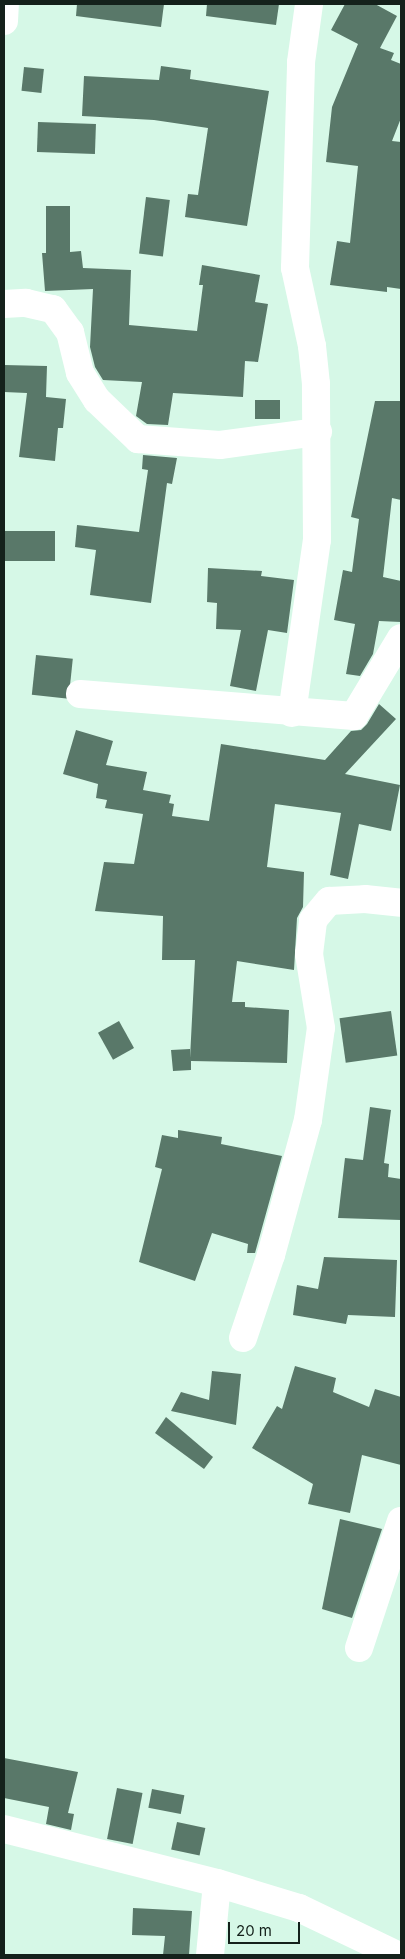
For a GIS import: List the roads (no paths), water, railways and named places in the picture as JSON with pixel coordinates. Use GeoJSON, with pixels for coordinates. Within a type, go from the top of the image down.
{"type":"FeatureCollection","features":[{"type":"Feature","properties":{"kind":"street"},"geometry":{"type":"LineString","coordinates":[[4,21],[5,4]]}},
{"type":"Feature","properties":{"kind":"street"},"geometry":{"type":"LineString","coordinates":[[292,713],[317,540],[318,432],[312,346],[296,268],[301,62],[309,4]]}},
{"type":"Feature","properties":{"kind":"street"},"geometry":{"type":"LineString","coordinates":[[4,304],[26,303],[53,309],[70,332],[80,373],[97,400],[138,439],[220,445],[318,432]]}},
{"type":"Feature","properties":{"kind":"street"},"geometry":{"type":"LineString","coordinates":[[80,694],[292,713],[354,716],[401,638]]}},
{"type":"Feature","properties":{"kind":"street"},"geometry":{"type":"LineString","coordinates":[[243,1338],[271,1255],[308,1120],[321,1028],[309,954],[313,920],[329,901],[365,899],[401,903]]}},
{"type":"Feature","properties":{"kind":"street"},"geometry":{"type":"LineString","coordinates":[[358,1648],[401,1521]]}},
{"type":"Feature","properties":{"kind":"street"},"geometry":{"type":"LineString","coordinates":[[4,1830],[218,1883],[299,1908],[398,1955]]}},
{"type":"Feature","properties":{"kind":"street"},"geometry":{"type":"LineString","coordinates":[[210,1955],[218,1883]]}}]}
